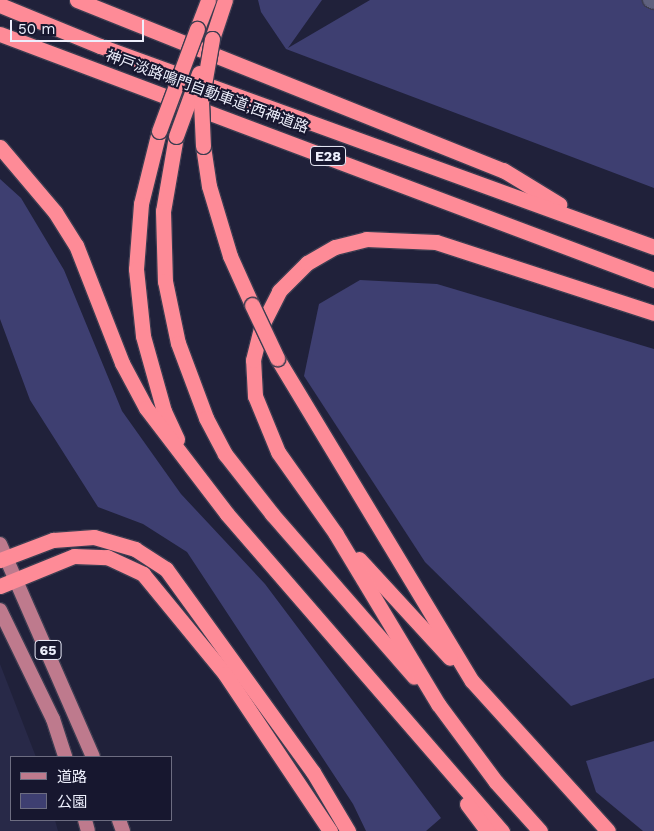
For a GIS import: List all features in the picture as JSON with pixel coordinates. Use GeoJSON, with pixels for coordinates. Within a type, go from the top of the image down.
{"type":"FeatureCollection","features":[{"type":"Feature","properties":{"kind":"highway"},"geometry":{"type":"LineString","coordinates":[[77,0],[503,170],[588,221]]}},
{"type":"Feature","properties":{"kind":"highway"},"geometry":{"type":"LineString","coordinates":[[194,474],[164,411],[139,307],[138,231],[148,165],[158,131],[208,0]]}},
{"type":"Feature","properties":{"kind":"highway"},"geometry":{"type":"LineString","coordinates":[[225,0],[176,136],[163,211],[165,281],[178,342],[206,418],[225,454],[272,514],[438,704],[496,782],[540,831]]}},
{"type":"Feature","properties":{"kind":"highway","name":"神戸淡路鳴門自動車道;西神道路"},"geometry":{"type":"LineString","coordinates":[[0,5],[100,46],[588,221],[654,247]]}},
{"type":"Feature","properties":{"kind":"highway","name":"神戸淡路鳴門自動車道;西神道路"},"geometry":{"type":"LineString","coordinates":[[0,34],[654,280]]}},
{"type":"Feature","properties":{"kind":"highway"},"geometry":{"type":"LineString","coordinates":[[212,39],[201,102],[203,146],[210,186],[230,256],[277,358],[472,681]]}},
{"type":"Feature","properties":{"kind":"highway"},"geometry":{"type":"LineString","coordinates":[[0,147],[56,212],[76,245],[136,392],[194,474],[413,731],[502,831]]}},
{"type":"Feature","properties":{"kind":"highway"},"geometry":{"type":"LineString","coordinates":[[438,704],[336,534],[278,452],[255,396],[253,360],[262,325],[280,291],[307,263],[335,247],[366,239],[427,240],[654,313]]}},
{"type":"Feature","properties":{"kind":"highway"},"geometry":{"type":"LineString","coordinates":[[336,534],[608,831]]}},
{"type":"Feature","properties":{"kind":"highway"},"geometry":{"type":"LineString","coordinates":[[3,553],[53,540],[94,537],[135,549],[166,569],[313,772],[348,831]]}},
{"type":"Feature","properties":{"kind":"highway"},"geometry":{"type":"LineString","coordinates":[[0,586],[74,556],[107,557],[143,574],[225,674],[330,831]]}},
{"type":"Feature","properties":{"kind":"highway"},"geometry":{"type":"LineString","coordinates":[[413,731],[487,831]]}},
{"type":"Feature","properties":{"kind":"main road","name":"65"},"geometry":{"type":"LineString","coordinates":[[3,553],[17,578],[93,756]]}},
{"type":"Feature","properties":{"kind":"main road","name":"65"},"geometry":{"type":"LineString","coordinates":[[0,610],[53,720],[65,756]]}},
{"type":"Feature","properties":{"kind":"street"},"geometry":{"type":"LineString","coordinates":[[650,0],[654,2]]}},
{"type":"Feature","properties":{"kind":"shaded area"},"geometry":{"type":"Polygon","coordinates":[[[0,664],[36,756],[10,756],[10,821],[55,821],[58,831],[0,831],[0,664]]]}},
{"type":"Feature","properties":{"kind":"green space"},"geometry":{"type":"Polygon","coordinates":[[[258,0],[322,0],[288,48],[370,0],[654,0],[654,188],[286,49],[261,12],[258,0]]]}},
{"type":"Feature","properties":{"kind":"green space"},"geometry":{"type":"Polygon","coordinates":[[[0,179],[21,198],[64,270],[122,411],[181,494],[265,584],[441,818],[426,831],[366,831],[353,804],[187,552],[143,524],[98,507],[30,400],[0,319],[0,179]]]}},
{"type":"Feature","properties":{"kind":"green space"},"geometry":{"type":"Polygon","coordinates":[[[360,280],[437,284],[654,349],[654,678],[571,706],[425,562],[304,376],[319,304],[360,280]]]}},
{"type":"Feature","properties":{"kind":"green space"},"geometry":{"type":"Polygon","coordinates":[[[654,741],[654,831],[643,831],[596,792],[586,761],[654,741]]]}}]}
